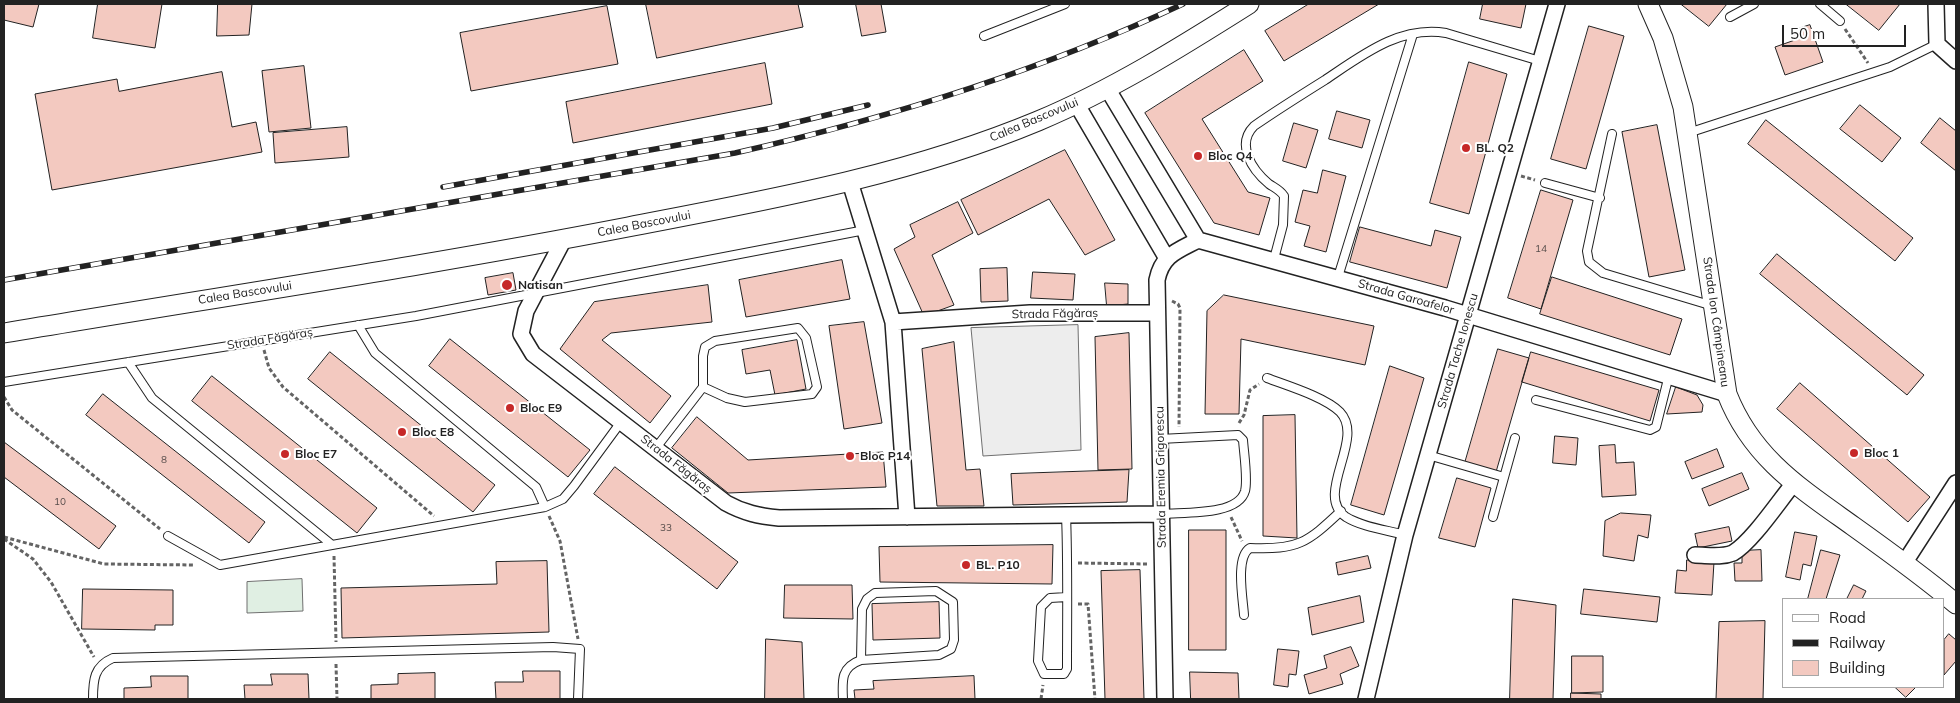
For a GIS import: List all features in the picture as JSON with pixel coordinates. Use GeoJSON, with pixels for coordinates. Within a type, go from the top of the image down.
{"type":"FeatureCollection","features":[{"type":"Feature","properties":{"kind":"street","name":"Calea Bascovului"},"geometry":{"type":"LineString","coordinates":[[4,333],[564,239],[809,192],[850,182],[936,158],[1003,134],[1076,103],[1107,88],[1196,37],[1248,4]]}},
{"type":"Feature","properties":{"kind":"street","name":"Strada Tache Ionescu"},"geometry":{"type":"LineString","coordinates":[[1366,699],[1405,535],[1556,4]]}},
{"type":"Feature","properties":{"kind":"street","name":"Strada Ion Câmpineanu"},"geometry":{"type":"LineString","coordinates":[[1648,4],[1663,38],[1674,71],[1688,133],[1727,394],[1734,411],[1755,445],[1794,484],[1905,562],[1956,604]]}},
{"type":"Feature","properties":{"kind":"street"},"geometry":{"type":"LineString","coordinates":[[1936,4],[1937,44],[1956,61]]}},
{"type":"Feature","properties":{"kind":"street"},"geometry":{"type":"LineString","coordinates":[[1076,103],[1166,257],[1198,240],[1107,88]]}},
{"type":"Feature","properties":{"kind":"street"},"geometry":{"type":"LineString","coordinates":[[850,182],[893,322],[907,517]]}},
{"type":"Feature","properties":{"kind":"street","name":"Strada Făgăraș"},"geometry":{"type":"LineString","coordinates":[[564,239],[526,311],[521,334],[533,354],[726,504],[755,516],[907,517],[1162,514]]}},
{"type":"Feature","properties":{"kind":"street","name":"Strada Garoafelor"},"geometry":{"type":"LineString","coordinates":[[1198,240],[1274,259],[1469,315],[1727,394]]}},
{"type":"Feature","properties":{"kind":"street","name":"Strada Eremia Grigorescu"},"geometry":{"type":"LineString","coordinates":[[1165,699],[1157,306],[1159,269],[1166,257]]}},
{"type":"Feature","properties":{"kind":"street","name":"Strada Făgăraș"},"geometry":{"type":"LineString","coordinates":[[893,322],[1157,306]]}},
{"type":"Feature","properties":{"kind":"street"},"geometry":{"type":"LineString","coordinates":[[1905,562],[1956,483]]}},
{"type":"Feature","properties":{"kind":"street"},"geometry":{"type":"LineString","coordinates":[[1694,555],[1723,556],[1734,552],[1794,484]]}},
{"type":"Feature","properties":{"kind":"lane"},"geometry":{"type":"LineString","coordinates":[[984,36],[1065,4]]}},
{"type":"Feature","properties":{"kind":"lane"},"geometry":{"type":"LineString","coordinates":[[1730,17],[1754,4]]}},
{"type":"Feature","properties":{"kind":"lane"},"geometry":{"type":"LineString","coordinates":[[1820,4],[1840,21]]}},
{"type":"Feature","properties":{"kind":"lane"},"geometry":{"type":"LineString","coordinates":[[1274,259],[1283,225],[1284,196],[1256,171],[1245,149],[1244,140],[1247,133],[1254,126],[1361,56],[1388,41],[1430,30],[1540,61]]}},
{"type":"Feature","properties":{"kind":"lane"},"geometry":{"type":"LineString","coordinates":[[1338,277],[1413,34]]}},
{"type":"Feature","properties":{"kind":"lane"},"geometry":{"type":"LineString","coordinates":[[1688,133],[1890,67],[1937,44]]}},
{"type":"Feature","properties":{"kind":"lane"},"geometry":{"type":"LineString","coordinates":[[1612,134],[1600,198],[1587,251],[1589,262],[1595,269],[1603,273],[1714,306]]}},
{"type":"Feature","properties":{"kind":"lane"},"geometry":{"type":"LineString","coordinates":[[1546,183],[1600,198]]}},
{"type":"Feature","properties":{"kind":"lane","name":"Strada Făgăraș"},"geometry":{"type":"LineString","coordinates":[[4,382],[262,341],[535,294],[865,230]]}},
{"type":"Feature","properties":{"kind":"lane"},"geometry":{"type":"LineString","coordinates":[[358,325],[375,353],[536,487],[545,507]]}},
{"type":"Feature","properties":{"kind":"lane"},"geometry":{"type":"LineString","coordinates":[[655,449],[703,387],[703,356],[705,347],[715,341],[798,328],[806,338],[816,387],[812,394],[745,402],[727,398],[703,387]]}},
{"type":"Feature","properties":{"kind":"lane"},"geometry":{"type":"LineString","coordinates":[[128,362],[152,398],[333,543]]}},
{"type":"Feature","properties":{"kind":"lane"},"geometry":{"type":"LineString","coordinates":[[1536,400],[1650,430],[1656,427],[1669,375]]}},
{"type":"Feature","properties":{"kind":"lane"},"geometry":{"type":"LineString","coordinates":[[1267,378],[1327,403],[1340,412],[1347,422],[1348,436],[1335,494],[1344,516],[1405,535]]}},
{"type":"Feature","properties":{"kind":"lane"},"geometry":{"type":"LineString","coordinates":[[168,536],[220,565],[333,543],[545,507],[563,499],[621,422]]}},
{"type":"Feature","properties":{"kind":"lane"},"geometry":{"type":"LineString","coordinates":[[1160,439],[1238,435],[1243,440],[1245,491],[1240,501],[1227,509],[1162,514]]}},
{"type":"Feature","properties":{"kind":"lane"},"geometry":{"type":"LineString","coordinates":[[1493,517],[1515,438]]}},
{"type":"Feature","properties":{"kind":"lane"},"geometry":{"type":"LineString","coordinates":[[1428,455],[1504,477]]}},
{"type":"Feature","properties":{"kind":"lane"},"geometry":{"type":"LineString","coordinates":[[1244,615],[1241,562],[1245,550],[1250,548],[1294,546],[1310,540],[1341,511]]}},
{"type":"Feature","properties":{"kind":"lane"},"geometry":{"type":"LineString","coordinates":[[1066,514],[1067,563],[1067,601],[1067,670],[1064,674],[1044,674],[1038,661],[1041,607],[1050,598],[1067,601]]}},
{"type":"Feature","properties":{"kind":"lane"},"geometry":{"type":"LineString","coordinates":[[843,699],[844,672],[851,664],[861,660],[939,655],[951,649],[954,640],[953,602],[936,591],[875,593],[866,599],[862,609],[861,660]]}},
{"type":"Feature","properties":{"kind":"lane"},"geometry":{"type":"LineString","coordinates":[[93,699],[92,686],[96,671],[99,666],[112,658],[553,647],[580,649],[578,699]]}},
{"type":"Feature","properties":{"kind":"path"},"geometry":{"type":"LineString","coordinates":[[1840,21],[1854,46],[1875,72]]}},
{"type":"Feature","properties":{"kind":"path"},"geometry":{"type":"LineString","coordinates":[[1509,172],[1546,183]]}},
{"type":"Feature","properties":{"kind":"path"},"geometry":{"type":"LineString","coordinates":[[1157,306],[1174,301],[1180,308],[1179,438]]}},
{"type":"Feature","properties":{"kind":"path"},"geometry":{"type":"LineString","coordinates":[[262,341],[269,368],[283,387],[444,524]]}},
{"type":"Feature","properties":{"kind":"path"},"geometry":{"type":"LineString","coordinates":[[1232,434],[1244,416],[1250,390],[1267,378]]}},
{"type":"Feature","properties":{"kind":"path"},"geometry":{"type":"LineString","coordinates":[[4,397],[12,410],[168,536]]}},
{"type":"Feature","properties":{"kind":"path"},"geometry":{"type":"LineString","coordinates":[[545,507],[560,541],[580,649]]}},
{"type":"Feature","properties":{"kind":"path"},"geometry":{"type":"LineString","coordinates":[[1227,509],[1245,550]]}},
{"type":"Feature","properties":{"kind":"path"},"geometry":{"type":"LineString","coordinates":[[4,538],[104,564],[220,565]]}},
{"type":"Feature","properties":{"kind":"path"},"geometry":{"type":"LineString","coordinates":[[4,538],[34,559],[51,582],[99,666]]}},
{"type":"Feature","properties":{"kind":"path"},"geometry":{"type":"LineString","coordinates":[[333,543],[337,699]]}},
{"type":"Feature","properties":{"kind":"path"},"geometry":{"type":"LineString","coordinates":[[1067,563],[1163,564]]}},
{"type":"Feature","properties":{"kind":"path"},"geometry":{"type":"LineString","coordinates":[[1067,601],[1088,604],[1095,699]]}},
{"type":"Feature","properties":{"kind":"green space"},"geometry":{"type":"Polygon","coordinates":[[[302,579],[303,611],[247,613],[247,582],[302,579]]]}},
{"type":"Feature","properties":{"kind":"shaded area"},"geometry":{"type":"Polygon","coordinates":[[[1078,325],[1081,450],[983,456],[971,328],[1078,325]]]}},
{"type":"Feature","properties":{"kind":"building"},"geometry":{"type":"Polygon","coordinates":[[[4,4],[39,4],[33,27],[4,20],[4,4]]]}},
{"type":"Feature","properties":{"kind":"building"},"geometry":{"type":"Polygon","coordinates":[[[98,4],[162,4],[155,48],[93,38],[98,4]]]}},
{"type":"Feature","properties":{"kind":"building"},"geometry":{"type":"Polygon","coordinates":[[[218,4],[252,4],[249,35],[217,36],[218,4]]]}},
{"type":"Feature","properties":{"kind":"building"},"geometry":{"type":"Polygon","coordinates":[[[646,4],[798,4],[803,27],[657,58],[646,4]]]}},
{"type":"Feature","properties":{"kind":"building"},"geometry":{"type":"Polygon","coordinates":[[[856,4],[881,4],[886,32],[862,36],[856,4]]]}},
{"type":"Feature","properties":{"kind":"building"},"geometry":{"type":"Polygon","coordinates":[[[1309,4],[1379,4],[1284,61],[1265,31],[1309,4]]]}},
{"type":"Feature","properties":{"kind":"building"},"geometry":{"type":"Polygon","coordinates":[[[1483,4],[1526,4],[1521,28],[1480,19],[1483,4]]]}},
{"type":"Feature","properties":{"kind":"building"},"geometry":{"type":"Polygon","coordinates":[[[1681,4],[1727,4],[1709,26],[1681,4]]]}},
{"type":"Feature","properties":{"kind":"building"},"geometry":{"type":"Polygon","coordinates":[[[1846,4],[1900,4],[1879,30],[1846,4]]]}},
{"type":"Feature","properties":{"kind":"building"},"geometry":{"type":"Polygon","coordinates":[[[607,6],[618,64],[471,91],[460,33],[607,6]]]}},
{"type":"Feature","properties":{"kind":"building"},"geometry":{"type":"Polygon","coordinates":[[[1810,25],[1823,62],[1785,75],[1775,47],[1795,40],[1792,31],[1810,25]]]}},
{"type":"Feature","properties":{"kind":"building"},"geometry":{"type":"Polygon","coordinates":[[[1589,26],[1624,36],[1586,169],[1551,159],[1589,26]]]}},
{"type":"Feature","properties":{"kind":"building","name":"Bloc Q4"},"geometry":{"type":"Polygon","coordinates":[[[1244,50],[1263,81],[1202,119],[1248,192],[1270,198],[1259,235],[1214,223],[1145,113],[1244,50]]]}},
{"type":"Feature","properties":{"kind":"building","name":"BL. Q2"},"geometry":{"type":"Polygon","coordinates":[[[1469,62],[1507,74],[1469,214],[1430,203],[1469,62]]]}},
{"type":"Feature","properties":{"kind":"building"},"geometry":{"type":"Polygon","coordinates":[[[765,63],[772,104],[573,143],[566,102],[765,63]]]}},
{"type":"Feature","properties":{"kind":"building"},"geometry":{"type":"Polygon","coordinates":[[[304,66],[311,128],[269,132],[262,71],[304,66]]]}},
{"type":"Feature","properties":{"kind":"building"},"geometry":{"type":"Polygon","coordinates":[[[222,72],[232,127],[256,122],[262,152],[52,190],[35,94],[117,79],[119,91],[222,72]]]}},
{"type":"Feature","properties":{"kind":"building"},"geometry":{"type":"Polygon","coordinates":[[[1860,105],[1901,138],[1882,162],[1840,129],[1860,105]]]}},
{"type":"Feature","properties":{"kind":"building"},"geometry":{"type":"Polygon","coordinates":[[[1337,111],[1370,120],[1362,148],[1329,139],[1337,111]]]}},
{"type":"Feature","properties":{"kind":"building"},"geometry":{"type":"Polygon","coordinates":[[[1940,118],[1956,131],[1956,171],[1921,143],[1940,118]]]}},
{"type":"Feature","properties":{"kind":"building"},"geometry":{"type":"Polygon","coordinates":[[[1766,120],[1913,238],[1895,261],[1748,144],[1766,120]]]}},
{"type":"Feature","properties":{"kind":"building"},"geometry":{"type":"Polygon","coordinates":[[[1294,123],[1318,130],[1306,168],[1283,161],[1294,123]]]}},
{"type":"Feature","properties":{"kind":"building"},"geometry":{"type":"Polygon","coordinates":[[[1657,125],[1685,270],[1649,277],[1622,132],[1657,125]]]}},
{"type":"Feature","properties":{"kind":"building"},"geometry":{"type":"Polygon","coordinates":[[[347,127],[349,157],[275,163],[273,133],[347,127]]]}},
{"type":"Feature","properties":{"kind":"building"},"geometry":{"type":"Polygon","coordinates":[[[1065,150],[1115,240],[1085,255],[1049,199],[978,235],[961,200],[1065,150]]]}},
{"type":"Feature","properties":{"kind":"building"},"geometry":{"type":"Polygon","coordinates":[[[1323,170],[1346,176],[1326,252],[1304,246],[1310,226],[1295,222],[1303,190],[1317,193],[1323,170]]]}},
{"type":"Feature","properties":{"kind":"building"},"geometry":{"type":"Polygon","coordinates":[[[1541,190],[1573,200],[1541,309],[1508,298],[1541,190]]]}},
{"type":"Feature","properties":{"kind":"building"},"geometry":{"type":"Polygon","coordinates":[[[958,202],[973,233],[932,255],[954,305],[924,316],[894,249],[915,237],[910,225],[958,202]]]}},
{"type":"Feature","properties":{"kind":"building"},"geometry":{"type":"Polygon","coordinates":[[[1360,227],[1431,246],[1435,230],[1461,237],[1447,288],[1350,262],[1360,227]]]}},
{"type":"Feature","properties":{"kind":"building"},"geometry":{"type":"Polygon","coordinates":[[[1777,254],[1924,375],[1907,395],[1760,274],[1777,254]]]}},
{"type":"Feature","properties":{"kind":"building"},"geometry":{"type":"Polygon","coordinates":[[[842,260],[850,299],[746,317],[739,280],[842,260]]]}},
{"type":"Feature","properties":{"kind":"building"},"geometry":{"type":"Polygon","coordinates":[[[1007,268],[1008,301],[981,302],[980,269],[1007,268]]]}},
{"type":"Feature","properties":{"kind":"building"},"geometry":{"type":"Polygon","coordinates":[[[1033,272],[1075,274],[1073,300],[1031,298],[1033,272]]]}},
{"type":"Feature","properties":{"kind":"building"},"geometry":{"type":"Polygon","coordinates":[[[513,273],[516,290],[488,295],[485,278],[513,273]]]}},
{"type":"Feature","properties":{"kind":"building"},"geometry":{"type":"Polygon","coordinates":[[[1552,277],[1682,319],[1670,355],[1540,314],[1552,277]]]}},
{"type":"Feature","properties":{"kind":"building"},"geometry":{"type":"Polygon","coordinates":[[[1105,283],[1128,284],[1128,304],[1107,306],[1105,283]]]}},
{"type":"Feature","properties":{"kind":"building"},"geometry":{"type":"Polygon","coordinates":[[[708,285],[712,322],[611,333],[602,340],[671,396],[650,423],[560,349],[594,302],[708,285]]]}},
{"type":"Feature","properties":{"kind":"building"},"geometry":{"type":"Polygon","coordinates":[[[1224,295],[1374,326],[1365,365],[1241,339],[1239,414],[1205,414],[1207,311],[1224,295]]]}},
{"type":"Feature","properties":{"kind":"building"},"geometry":{"type":"Polygon","coordinates":[[[864,322],[882,423],[844,429],[829,326],[864,322]]]}},
{"type":"Feature","properties":{"kind":"building"},"geometry":{"type":"Polygon","coordinates":[[[1129,333],[1132,469],[1098,470],[1095,337],[1129,333]]]}},
{"type":"Feature","properties":{"kind":"building","name":"Bloc E9"},"geometry":{"type":"Polygon","coordinates":[[[450,339],[590,450],[568,477],[429,366],[450,339]]]}},
{"type":"Feature","properties":{"kind":"building"},"geometry":{"type":"Polygon","coordinates":[[[797,340],[806,389],[775,395],[770,370],[746,374],[742,350],[797,340]]]}},
{"type":"Feature","properties":{"kind":"building"},"geometry":{"type":"Polygon","coordinates":[[[954,342],[966,470],[980,469],[984,506],[937,506],[922,349],[954,342]]]}},
{"type":"Feature","properties":{"kind":"building"},"geometry":{"type":"Polygon","coordinates":[[[1498,349],[1529,358],[1496,472],[1465,463],[1498,349]]]}},
{"type":"Feature","properties":{"kind":"building","name":"Bloc E8"},"geometry":{"type":"Polygon","coordinates":[[[330,352],[495,485],[473,512],[308,379],[330,352]]]}},
{"type":"Feature","properties":{"kind":"building"},"geometry":{"type":"Polygon","coordinates":[[[1531,352],[1659,390],[1650,421],[1522,382],[1531,352]]]}},
{"type":"Feature","properties":{"kind":"building"},"geometry":{"type":"Polygon","coordinates":[[[1390,366],[1424,378],[1384,515],[1351,505],[1390,366]]]}},
{"type":"Feature","properties":{"kind":"building","name":"Bloc E7"},"geometry":{"type":"Polygon","coordinates":[[[212,376],[377,508],[357,533],[192,401],[212,376]]]}},
{"type":"Feature","properties":{"kind":"building","name":"Bloc 1"},"geometry":{"type":"Polygon","coordinates":[[[1800,383],[1930,497],[1908,522],[1777,409],[1800,383]]]}},
{"type":"Feature","properties":{"kind":"building"},"geometry":{"type":"Polygon","coordinates":[[[1676,387],[1697,395],[1703,405],[1702,412],[1667,414],[1676,387]]]}},
{"type":"Feature","properties":{"kind":"building"},"geometry":{"type":"Polygon","coordinates":[[[103,394],[265,522],[249,543],[86,415],[103,394]]]}},
{"type":"Feature","properties":{"kind":"building"},"geometry":{"type":"Polygon","coordinates":[[[1295,415],[1297,538],[1263,536],[1263,416],[1295,415]]]}},
{"type":"Feature","properties":{"kind":"building","name":"Bloc P14"},"geometry":{"type":"Polygon","coordinates":[[[697,417],[748,460],[883,452],[886,487],[728,493],[672,448],[697,417]]]}},
{"type":"Feature","properties":{"kind":"building"},"geometry":{"type":"Polygon","coordinates":[[[1555,436],[1578,438],[1576,465],[1553,463],[1555,436]]]}},
{"type":"Feature","properties":{"kind":"building"},"geometry":{"type":"Polygon","coordinates":[[[4,442],[116,526],[99,549],[4,477],[4,442]]]}},
{"type":"Feature","properties":{"kind":"building"},"geometry":{"type":"Polygon","coordinates":[[[1615,445],[1616,463],[1634,462],[1636,495],[1602,497],[1599,446],[1615,445]]]}},
{"type":"Feature","properties":{"kind":"building"},"geometry":{"type":"Polygon","coordinates":[[[1717,449],[1724,467],[1692,479],[1685,462],[1717,449]]]}},
{"type":"Feature","properties":{"kind":"building"},"geometry":{"type":"Polygon","coordinates":[[[615,467],[738,562],[717,589],[594,494],[615,467]]]}},
{"type":"Feature","properties":{"kind":"building"},"geometry":{"type":"Polygon","coordinates":[[[1129,470],[1127,502],[1013,505],[1011,474],[1129,470]]]}},
{"type":"Feature","properties":{"kind":"building"},"geometry":{"type":"Polygon","coordinates":[[[1742,473],[1749,489],[1709,506],[1702,489],[1742,473]]]}},
{"type":"Feature","properties":{"kind":"building"},"geometry":{"type":"Polygon","coordinates":[[[1457,478],[1491,488],[1475,547],[1439,538],[1457,478]]]}},
{"type":"Feature","properties":{"kind":"building"},"geometry":{"type":"Polygon","coordinates":[[[1621,513],[1651,515],[1648,538],[1638,535],[1634,561],[1603,556],[1605,521],[1621,513]]]}},
{"type":"Feature","properties":{"kind":"building"},"geometry":{"type":"Polygon","coordinates":[[[1729,527],[1732,541],[1698,548],[1695,534],[1729,527]]]}},
{"type":"Feature","properties":{"kind":"building"},"geometry":{"type":"Polygon","coordinates":[[[1189,530],[1226,530],[1226,650],[1189,650],[1189,530]]]}},
{"type":"Feature","properties":{"kind":"building"},"geometry":{"type":"Polygon","coordinates":[[[1795,532],[1817,536],[1811,566],[1803,564],[1800,580],[1786,577],[1795,532]]]}},
{"type":"Feature","properties":{"kind":"building","name":"BL. P10"},"geometry":{"type":"Polygon","coordinates":[[[1053,545],[1052,584],[880,582],[879,547],[1053,545]]]}},
{"type":"Feature","properties":{"kind":"building"},"geometry":{"type":"Polygon","coordinates":[[[1761,550],[1762,581],[1735,581],[1734,563],[1742,563],[1742,551],[1761,550]]]}},
{"type":"Feature","properties":{"kind":"building"},"geometry":{"type":"Polygon","coordinates":[[[1821,550],[1840,555],[1826,598],[1808,598],[1821,550]]]}},
{"type":"Feature","properties":{"kind":"building"},"geometry":{"type":"Polygon","coordinates":[[[1368,556],[1371,568],[1338,575],[1336,563],[1368,556]]]}},
{"type":"Feature","properties":{"kind":"building"},"geometry":{"type":"Polygon","coordinates":[[[1687,560],[1714,562],[1712,595],[1675,593],[1677,570],[1686,571],[1687,560]]]}},
{"type":"Feature","properties":{"kind":"building"},"geometry":{"type":"Polygon","coordinates":[[[547,561],[549,632],[342,638],[341,588],[497,584],[496,562],[547,561]]]}},
{"type":"Feature","properties":{"kind":"building"},"geometry":{"type":"Polygon","coordinates":[[[1140,570],[1144,699],[1105,699],[1101,571],[1140,570]]]}},
{"type":"Feature","properties":{"kind":"building"},"geometry":{"type":"Polygon","coordinates":[[[785,585],[852,585],[853,619],[784,618],[785,585]]]}},
{"type":"Feature","properties":{"kind":"building"},"geometry":{"type":"Polygon","coordinates":[[[1854,585],[1866,591],[1862,598],[1848,598],[1854,585]]]}},
{"type":"Feature","properties":{"kind":"building"},"geometry":{"type":"Polygon","coordinates":[[[83,589],[173,590],[173,625],[155,625],[155,630],[82,629],[83,589]]]}},
{"type":"Feature","properties":{"kind":"building"},"geometry":{"type":"Polygon","coordinates":[[[1584,589],[1660,597],[1657,622],[1581,614],[1584,589]]]}},
{"type":"Feature","properties":{"kind":"building"},"geometry":{"type":"Polygon","coordinates":[[[1360,596],[1364,622],[1312,635],[1308,608],[1360,596]]]}},
{"type":"Feature","properties":{"kind":"building"},"geometry":{"type":"Polygon","coordinates":[[[1513,599],[1556,605],[1553,699],[1510,699],[1513,599]]]}},
{"type":"Feature","properties":{"kind":"building"},"geometry":{"type":"Polygon","coordinates":[[[939,602],[940,638],[873,640],[872,604],[939,602]]]}},
{"type":"Feature","properties":{"kind":"building"},"geometry":{"type":"Polygon","coordinates":[[[1765,621],[1763,699],[1716,699],[1719,622],[1765,621]]]}},
{"type":"Feature","properties":{"kind":"building"},"geometry":{"type":"Polygon","coordinates":[[[1949,634],[1956,640],[1956,661],[1945,674],[1945,639],[1949,634]]]}},
{"type":"Feature","properties":{"kind":"building"},"geometry":{"type":"Polygon","coordinates":[[[766,639],[802,642],[804,699],[765,699],[766,639]]]}},
{"type":"Feature","properties":{"kind":"building"},"geometry":{"type":"Polygon","coordinates":[[[1351,647],[1359,666],[1340,674],[1343,684],[1309,694],[1304,675],[1327,668],[1324,656],[1351,647]]]}},
{"type":"Feature","properties":{"kind":"building"},"geometry":{"type":"Polygon","coordinates":[[[1278,649],[1299,651],[1296,675],[1289,674],[1288,687],[1274,685],[1278,649]]]}},
{"type":"Feature","properties":{"kind":"building"},"geometry":{"type":"Polygon","coordinates":[[[1572,656],[1603,656],[1603,692],[1572,693],[1572,656]]]}},
{"type":"Feature","properties":{"kind":"building"},"geometry":{"type":"Polygon","coordinates":[[[523,671],[560,671],[560,699],[496,699],[495,682],[523,682],[523,671]]]}},
{"type":"Feature","properties":{"kind":"building"},"geometry":{"type":"Polygon","coordinates":[[[1190,672],[1238,673],[1239,699],[1191,699],[1190,672]]]}},
{"type":"Feature","properties":{"kind":"building"},"geometry":{"type":"Polygon","coordinates":[[[435,673],[435,699],[371,699],[371,685],[398,684],[398,674],[435,673]]]}},
{"type":"Feature","properties":{"kind":"building"},"geometry":{"type":"Polygon","coordinates":[[[271,674],[308,674],[309,699],[245,699],[244,685],[272,685],[271,674]]]}},
{"type":"Feature","properties":{"kind":"building"},"geometry":{"type":"Polygon","coordinates":[[[151,676],[188,676],[188,699],[124,699],[124,688],[151,687],[151,676]]]}},
{"type":"Feature","properties":{"kind":"building"},"geometry":{"type":"Polygon","coordinates":[[[974,676],[975,699],[855,699],[854,690],[874,689],[873,681],[974,676]]]}},
{"type":"Feature","properties":{"kind":"building"},"geometry":{"type":"Polygon","coordinates":[[[1896,688],[1915,688],[1906,697],[1896,688]]]}},
{"type":"Feature","properties":{"kind":"building"},"geometry":{"type":"Polygon","coordinates":[[[1571,693],[1601,694],[1601,699],[1571,699],[1571,693]]]}},
{"type":"Feature","properties":{"kind":"railway"},"geometry":{"type":"LineString","coordinates":[[4,280],[735,153],[850,124],[964,90],[1074,51],[1183,4]]}},
{"type":"Feature","properties":{"kind":"railway"},"geometry":{"type":"LineString","coordinates":[[443,187],[773,128],[868,105]]}},
{"type":"Feature","properties":{"kind":"place","name":"BL. Q2"},"geometry":{"type":"Point","coordinates":[1466,148]}},
{"type":"Feature","properties":{"kind":"place","name":"Bloc Q4"},"geometry":{"type":"Point","coordinates":[1198,156]}},
{"type":"Feature","properties":{"kind":"place","name":"Natisan"},"geometry":{"type":"Point","coordinates":[507,285]}},
{"type":"Feature","properties":{"kind":"place","name":"Bloc E9"},"geometry":{"type":"Point","coordinates":[510,408]}},
{"type":"Feature","properties":{"kind":"place","name":"Bloc E8"},"geometry":{"type":"Point","coordinates":[402,432]}},
{"type":"Feature","properties":{"kind":"place","name":"Bloc 1"},"geometry":{"type":"Point","coordinates":[1854,453]}},
{"type":"Feature","properties":{"kind":"place","name":"Bloc E7"},"geometry":{"type":"Point","coordinates":[285,454]}},
{"type":"Feature","properties":{"kind":"place","name":"Bloc P14"},"geometry":{"type":"Point","coordinates":[850,456]}},
{"type":"Feature","properties":{"kind":"place","name":"BL. P10"},"geometry":{"type":"Point","coordinates":[966,565]}}]}
